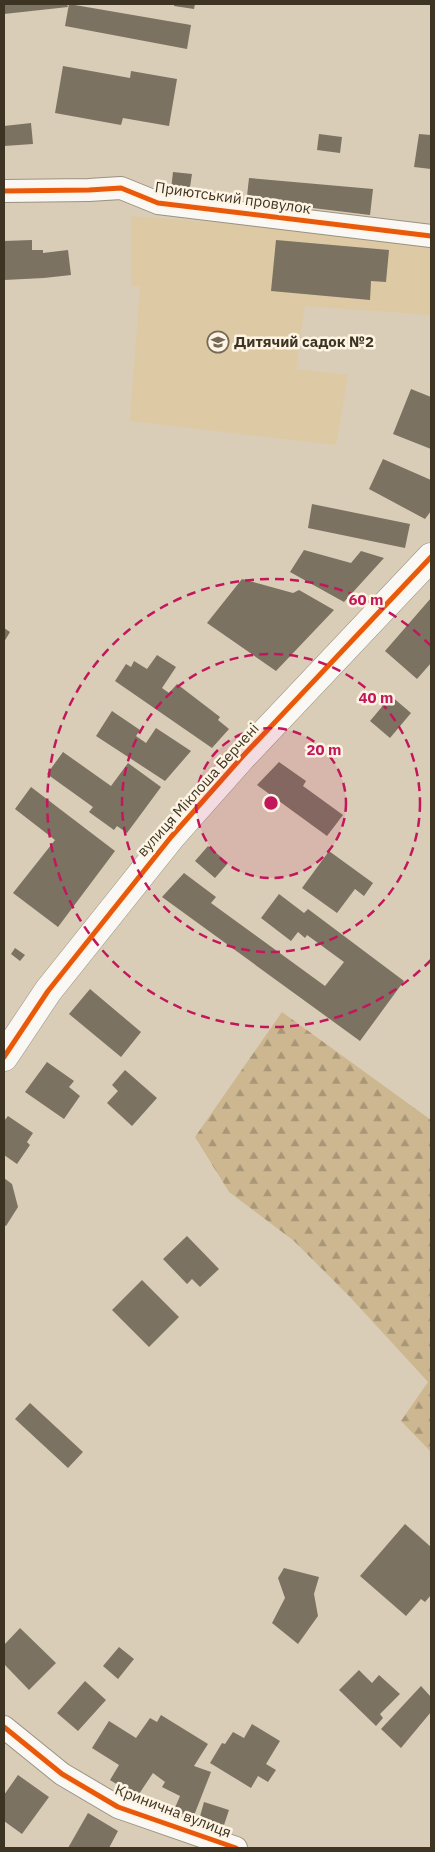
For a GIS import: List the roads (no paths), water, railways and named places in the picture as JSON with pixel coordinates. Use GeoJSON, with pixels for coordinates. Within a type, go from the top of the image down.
{"type":"FeatureCollection","features":[{"type":"Feature","properties":{"kind":"street","name":"Приютський провулок"},"geometry":{"type":"LineString","coordinates":[[4,191],[121,188],[158,203],[431,236]]}},
{"type":"Feature","properties":{"kind":"street","name":"вулиця Міклоша Берчені"},"geometry":{"type":"LineString","coordinates":[[4,1057],[48,991],[170,837],[242,757],[431,557]]}},
{"type":"Feature","properties":{"kind":"street","name":"Кринична вулиця"},"geometry":{"type":"LineString","coordinates":[[4,1727],[62,1774],[118,1807],[236,1848]]}},
{"type":"Feature","properties":{"kind":"place","name":"Дитячий садок №2"},"geometry":{"type":"Point","coordinates":[218,342]}}]}
